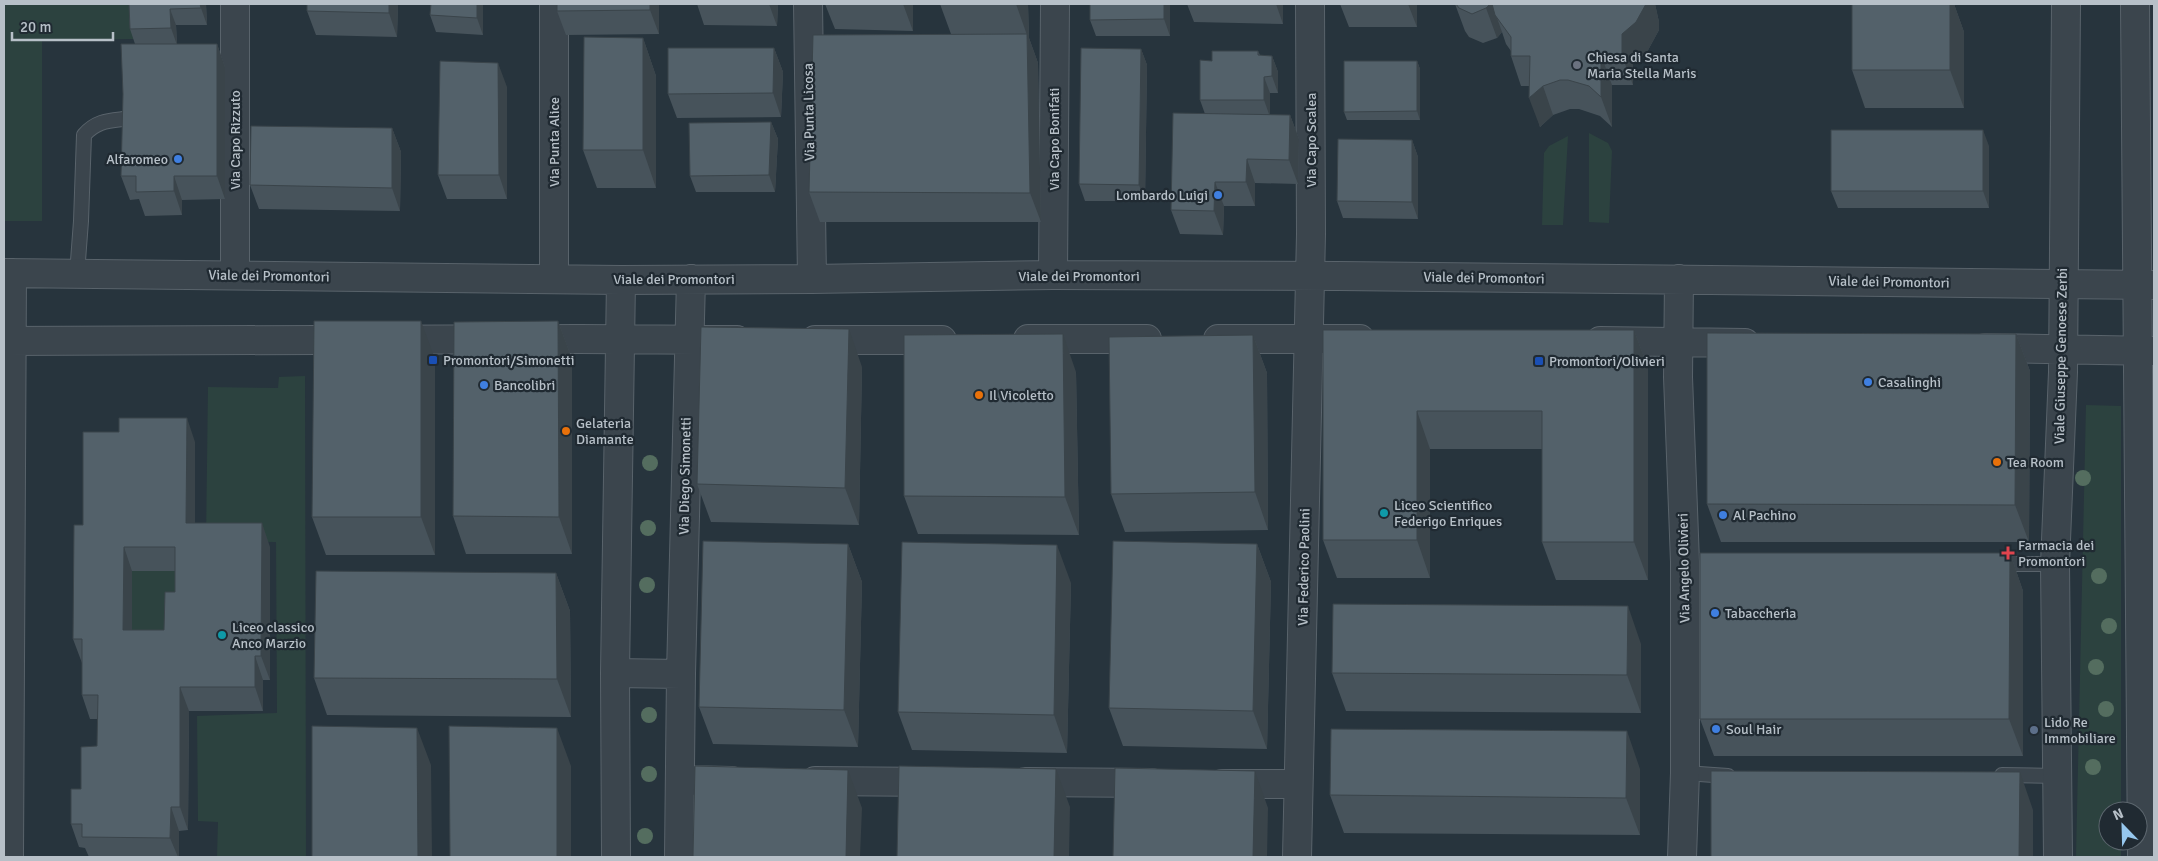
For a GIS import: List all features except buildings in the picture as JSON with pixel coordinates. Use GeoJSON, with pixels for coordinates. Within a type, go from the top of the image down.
{"type":"FeatureCollection","features":[{"type":"Feature","properties":{"kind":"street","name":"Via Capo Rizzuto"},"geometry":{"type":"LineString","coordinates":[[235,4],[235,275]]}},
{"type":"Feature","properties":{"kind":"street","name":"Via Punta Alice"},"geometry":{"type":"LineString","coordinates":[[554,4],[554,279]]}},
{"type":"Feature","properties":{"kind":"street","name":"Via Punta Licosa"},"geometry":{"type":"LineString","coordinates":[[808,4],[812,279]]}},
{"type":"Feature","properties":{"kind":"street","name":"Via Capo Bonifati"},"geometry":{"type":"LineString","coordinates":[[1053,275],[1055,4]]}},
{"type":"Feature","properties":{"kind":"street","name":"Via Capo Scalea"},"geometry":{"type":"LineString","coordinates":[[1310,4],[1310,276]]}},
{"type":"Feature","properties":{"kind":"street","name":"Viale Giuseppe Genoese Zerbi"},"geometry":{"type":"LineString","coordinates":[[2058,857],[2055,564],[2063,349],[2066,4]]}},
{"type":"Feature","properties":{"kind":"street"},"geometry":{"type":"LineString","coordinates":[[2135,4],[2146,285],[2142,857]]}},
{"type":"Feature","properties":{"kind":"street","name":"Viale dei Promontori"},"geometry":{"type":"LineString","coordinates":[[8,273],[621,280],[1053,275],[1310,276],[2146,285]]}},
{"type":"Feature","properties":{"kind":"street"},"geometry":{"type":"LineString","coordinates":[[8,273],[9,857]]}},
{"type":"Feature","properties":{"kind":"street","name":"Via Federico Paolini"},"geometry":{"type":"LineString","coordinates":[[1297,857],[1310,276]]}},
{"type":"Feature","properties":{"kind":"street","name":"Via Diego Simonetti"},"geometry":{"type":"LineString","coordinates":[[679,857],[680,674],[691,279]]}},
{"type":"Feature","properties":{"kind":"street","name":"Via Angelo Olivieri"},"geometry":{"type":"LineString","coordinates":[[1679,279],[1678,342],[1694,562],[1682,857]]}},
{"type":"Feature","properties":{"kind":"street"},"geometry":{"type":"LineString","coordinates":[[616,857],[615,673],[621,280]]}},
{"type":"Feature","properties":{"kind":"street"},"geometry":{"type":"LineString","coordinates":[[1000,340],[1389,339]]}},
{"type":"Feature","properties":{"kind":"street"},"geometry":{"type":"LineString","coordinates":[[8,341],[760,340]]}},
{"type":"Feature","properties":{"kind":"street"},"geometry":{"type":"LineString","coordinates":[[790,340],[970,340]]}},
{"type":"Feature","properties":{"kind":"street"},"geometry":{"type":"LineString","coordinates":[[1578,341],[1767,344]]}},
{"type":"Feature","properties":{"kind":"street"},"geometry":{"type":"LineString","coordinates":[[1956,347],[2146,351]]}},
{"type":"Feature","properties":{"kind":"street"},"geometry":{"type":"LineString","coordinates":[[615,673],[680,674]]}},
{"type":"Feature","properties":{"kind":"street"},"geometry":{"type":"LineString","coordinates":[[680,780],[760,781]]}},
{"type":"Feature","properties":{"kind":"street"},"geometry":{"type":"LineString","coordinates":[[790,781],[959,782]]}},
{"type":"Feature","properties":{"kind":"street"},"geometry":{"type":"LineString","coordinates":[[999,782],[1298,784]]}},
{"type":"Feature","properties":{"kind":"lane"},"geometry":{"type":"LineString","coordinates":[[77,274],[84,135],[92,126],[104,121],[132,118]]}},
{"type":"Feature","properties":{"kind":"lane"},"geometry":{"type":"LineString","coordinates":[[1978,564],[2055,564]]}},
{"type":"Feature","properties":{"kind":"lane"},"geometry":{"type":"LineString","coordinates":[[1685,773],[1743,776]]}},
{"type":"Feature","properties":{"kind":"lane"},"geometry":{"type":"LineString","coordinates":[[1987,774],[2056,776]]}},
{"type":"Feature","properties":{"kind":"green space"},"geometry":{"type":"Polygon","coordinates":[[[4,4],[133,4],[134,39],[42,40],[42,221],[4,221],[4,4]]]}},
{"type":"Feature","properties":{"kind":"green space"},"geometry":{"type":"Polygon","coordinates":[[[1589,133],[1608,143],[1612,151],[1609,223],[1589,222],[1589,133]]]}},
{"type":"Feature","properties":{"kind":"green space"},"geometry":{"type":"Polygon","coordinates":[[[1568,136],[1563,225],[1542,225],[1544,153],[1549,146],[1568,136]]]}},
{"type":"Feature","properties":{"kind":"green space"},"geometry":{"type":"Polygon","coordinates":[[[305,376],[306,857],[217,857],[218,822],[198,821],[197,716],[277,713],[276,542],[206,541],[208,387],[278,388],[279,377],[305,376]]]}},
{"type":"Feature","properties":{"kind":"green space"},"geometry":{"type":"Polygon","coordinates":[[[2086,405],[2121,406],[2121,801],[2098,801],[2098,851],[2121,851],[2121,857],[2076,857],[2086,405]]]}},
{"type":"Feature","properties":{"kind":"green space"},"geometry":{"type":"Polygon","coordinates":[[[132,571],[184,571],[173,654],[132,654],[132,571]]]}},
{"type":"Feature","properties":{"kind":"place","name":"Chiesa di Santa Maria Stella Maris"},"geometry":{"type":"Point","coordinates":[1577,65]}},
{"type":"Feature","properties":{"kind":"place","name":"Alfaromeo"},"geometry":{"type":"Point","coordinates":[178,159]}},
{"type":"Feature","properties":{"kind":"place","name":"Lombardo Luigi"},"geometry":{"type":"Point","coordinates":[1218,195]}},
{"type":"Feature","properties":{"kind":"place","name":"Promontori/Simonetti"},"geometry":{"type":"Point","coordinates":[433,360]}},
{"type":"Feature","properties":{"kind":"place","name":"Promontori/Olivieri"},"geometry":{"type":"Point","coordinates":[1539,361]}},
{"type":"Feature","properties":{"kind":"place","name":"Casalinghi"},"geometry":{"type":"Point","coordinates":[1868,382]}},
{"type":"Feature","properties":{"kind":"place","name":"Bancolibri"},"geometry":{"type":"Point","coordinates":[484,385]}},
{"type":"Feature","properties":{"kind":"place","name":"Il Vicoletto"},"geometry":{"type":"Point","coordinates":[979,395]}},
{"type":"Feature","properties":{"kind":"place","name":"Gelateria Diamante"},"geometry":{"type":"Point","coordinates":[566,431]}},
{"type":"Feature","properties":{"kind":"place","name":"Tea Room"},"geometry":{"type":"Point","coordinates":[1997,462]}},
{"type":"Feature","properties":{"kind":"place","name":"Liceo Scientifico Federigo Enriques"},"geometry":{"type":"Point","coordinates":[1384,513]}},
{"type":"Feature","properties":{"kind":"place","name":"Al Pachino"},"geometry":{"type":"Point","coordinates":[1723,515]}},
{"type":"Feature","properties":{"kind":"place","name":"Farmacia dei Promontori"},"geometry":{"type":"Point","coordinates":[2008,553]}},
{"type":"Feature","properties":{"kind":"place","name":"Tabaccheria"},"geometry":{"type":"Point","coordinates":[1715,613]}},
{"type":"Feature","properties":{"kind":"place","name":"Liceo classico Anco Marzio"},"geometry":{"type":"Point","coordinates":[222,635]}},
{"type":"Feature","properties":{"kind":"place","name":"Soul Hair"},"geometry":{"type":"Point","coordinates":[1716,729]}},
{"type":"Feature","properties":{"kind":"place","name":"Lido Re Immobiliare"},"geometry":{"type":"Point","coordinates":[2034,730]}}]}
